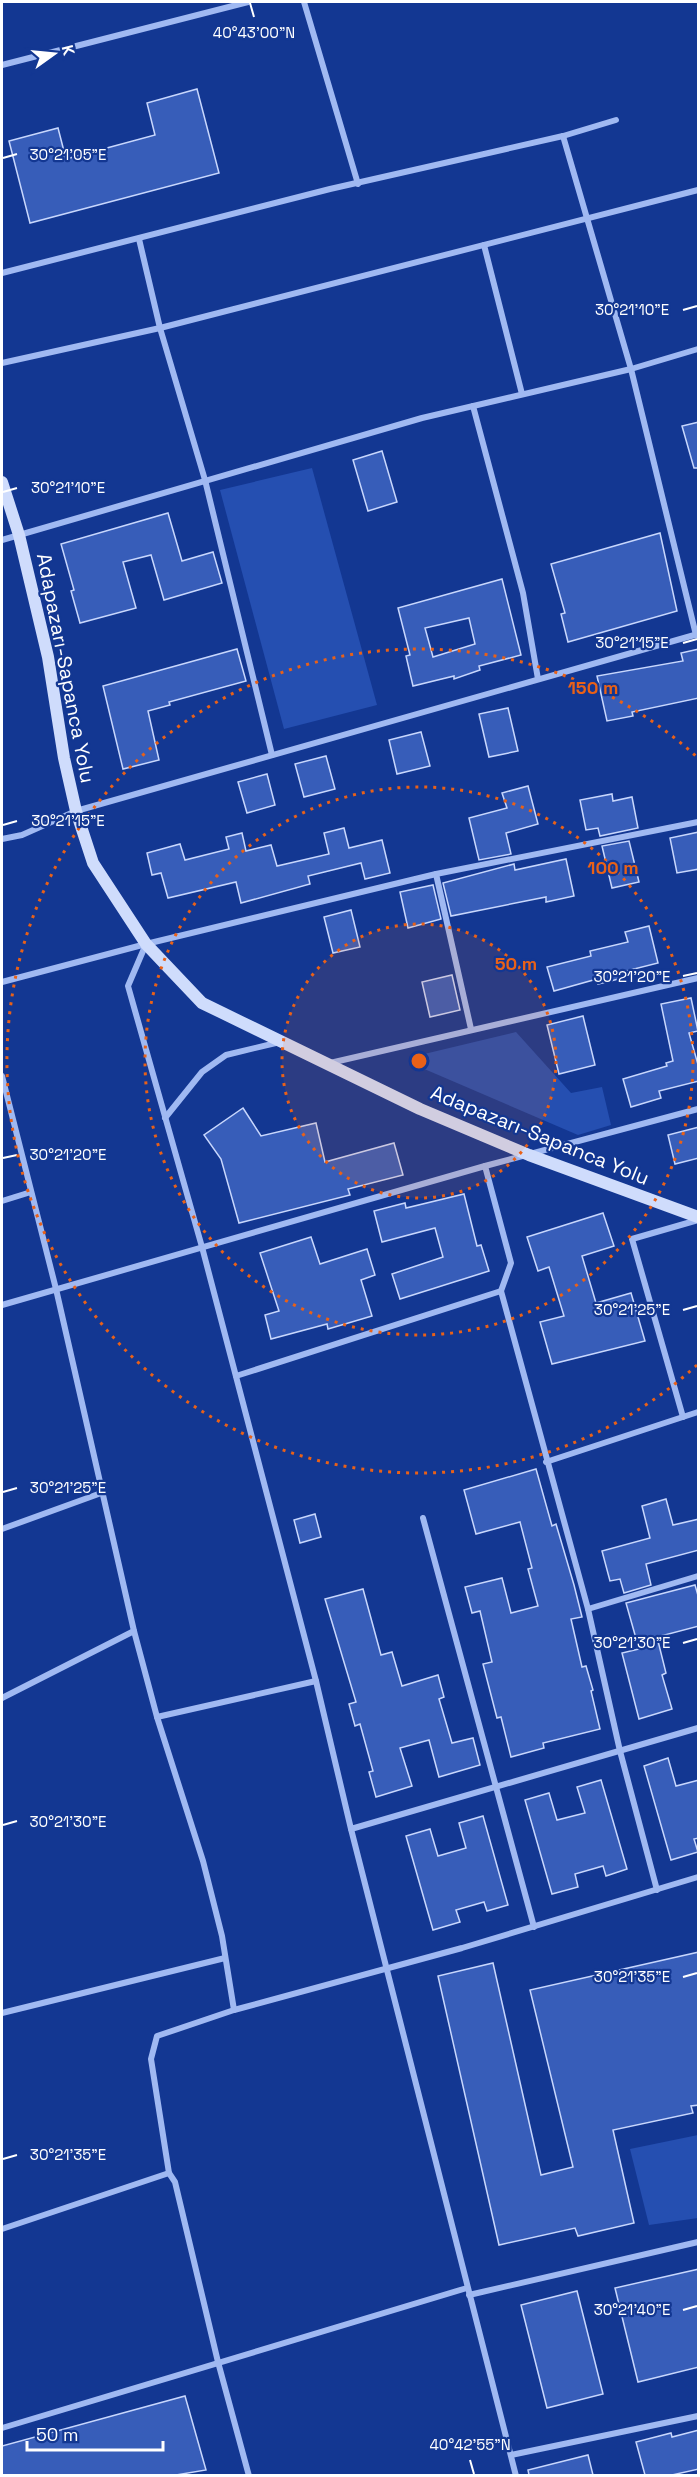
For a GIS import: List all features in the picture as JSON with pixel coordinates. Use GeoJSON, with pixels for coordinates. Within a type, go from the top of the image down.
{"type":"FeatureCollection","features":[{"type":"Feature","properties":{"kind":"main road","name":"Adapazarı-Sapanca Yolu"},"geometry":{"type":"LineString","coordinates":[[2,482],[19,535],[48,657],[64,758],[76,812],[93,863],[146,944],[202,1003],[420,1109],[529,1155],[699,1219]]}},
{"type":"Feature","properties":{"kind":"street"},"geometry":{"type":"LineString","coordinates":[[2,65],[248,2]]}},
{"type":"Feature","properties":{"kind":"street"},"geometry":{"type":"LineString","coordinates":[[304,2],[358,184]]}},
{"type":"Feature","properties":{"kind":"street"},"geometry":{"type":"LineString","coordinates":[[2,273],[358,184],[563,136],[616,120]]}},
{"type":"Feature","properties":{"kind":"street"},"geometry":{"type":"LineString","coordinates":[[2,839],[22,835],[76,812],[698,634],[631,369],[563,136]]}},
{"type":"Feature","properties":{"kind":"street"},"geometry":{"type":"LineString","coordinates":[[2,363],[160,328],[699,190]]}},
{"type":"Feature","properties":{"kind":"street"},"geometry":{"type":"LineString","coordinates":[[139,239],[160,328],[205,480],[272,755]]}},
{"type":"Feature","properties":{"kind":"street"},"geometry":{"type":"LineString","coordinates":[[484,245],[522,394]]}},
{"type":"Feature","properties":{"kind":"street"},"geometry":{"type":"LineString","coordinates":[[2,540],[410,421],[631,369],[699,349]]}},
{"type":"Feature","properties":{"kind":"street"},"geometry":{"type":"LineString","coordinates":[[473,406],[523,593],[538,679]]}},
{"type":"Feature","properties":{"kind":"street"},"geometry":{"type":"LineString","coordinates":[[2,982],[146,944],[436,874],[699,822]]}},
{"type":"Feature","properties":{"kind":"street"},"geometry":{"type":"LineString","coordinates":[[436,874],[471,1029]]}},
{"type":"Feature","properties":{"kind":"street"},"geometry":{"type":"LineString","coordinates":[[146,944],[128,986],[202,1247],[316,1681],[385,1968],[516,2475]]}},
{"type":"Feature","properties":{"kind":"street"},"geometry":{"type":"LineString","coordinates":[[326,1063],[699,978]]}},
{"type":"Feature","properties":{"kind":"street"},"geometry":{"type":"LineString","coordinates":[[165,1118],[202,1072],[226,1056],[281,1042]]}},
{"type":"Feature","properties":{"kind":"street"},"geometry":{"type":"LineString","coordinates":[[2,1076],[56,1289],[134,1631],[157,1717],[203,1861],[234,2010]]}},
{"type":"Feature","properties":{"kind":"street"},"geometry":{"type":"LineString","coordinates":[[2,1111],[10,1109]]}},
{"type":"Feature","properties":{"kind":"street"},"geometry":{"type":"LineString","coordinates":[[2,1305],[485,1166],[699,1109]]}},
{"type":"Feature","properties":{"kind":"street"},"geometry":{"type":"LineString","coordinates":[[485,1166],[511,1263],[501,1291],[588,1609],[620,1751],[657,1890]]}},
{"type":"Feature","properties":{"kind":"street"},"geometry":{"type":"LineString","coordinates":[[2,1201],[32,1192]]}},
{"type":"Feature","properties":{"kind":"street"},"geometry":{"type":"LineString","coordinates":[[683,1417],[632,1239],[699,1219]]}},
{"type":"Feature","properties":{"kind":"street"},"geometry":{"type":"LineString","coordinates":[[236,1376],[501,1291]]}},
{"type":"Feature","properties":{"kind":"street"},"geometry":{"type":"LineString","coordinates":[[546,1462],[699,1412]]}},
{"type":"Feature","properties":{"kind":"street"},"geometry":{"type":"LineString","coordinates":[[2,1529],[104,1492]]}},
{"type":"Feature","properties":{"kind":"street"},"geometry":{"type":"LineString","coordinates":[[423,1518],[534,1927]]}},
{"type":"Feature","properties":{"kind":"street"},"geometry":{"type":"LineString","coordinates":[[588,1609],[699,1576]]}},
{"type":"Feature","properties":{"kind":"street"},"geometry":{"type":"LineString","coordinates":[[2,1698],[134,1631]]}},
{"type":"Feature","properties":{"kind":"street"},"geometry":{"type":"LineString","coordinates":[[157,1717],[316,1681]]}},
{"type":"Feature","properties":{"kind":"street"},"geometry":{"type":"LineString","coordinates":[[351,1830],[699,1728]]}},
{"type":"Feature","properties":{"kind":"street"},"geometry":{"type":"LineString","coordinates":[[249,2475],[218,2362],[175,2182],[169,2173],[151,2059],[158,2036],[234,2010],[534,1927],[699,1877]]}},
{"type":"Feature","properties":{"kind":"street"},"geometry":{"type":"LineString","coordinates":[[2,2013],[225,1958]]}},
{"type":"Feature","properties":{"kind":"street"},"geometry":{"type":"LineString","coordinates":[[2,2229],[169,2173]]}},
{"type":"Feature","properties":{"kind":"street"},"geometry":{"type":"LineString","coordinates":[[469,2295],[699,2242]]}},
{"type":"Feature","properties":{"kind":"street"},"geometry":{"type":"LineString","coordinates":[[2,2428],[467,2288]]}},
{"type":"Feature","properties":{"kind":"street"},"geometry":{"type":"LineString","coordinates":[[511,2455],[699,2416]]}},
{"type":"Feature","properties":{"kind":"shaded area"},"geometry":{"type":"Polygon","coordinates":[[[312,468],[377,705],[284,729],[220,490],[312,468]]]}},
{"type":"Feature","properties":{"kind":"shaded area"},"geometry":{"type":"Polygon","coordinates":[[[516,1032],[571,1093],[602,1087],[611,1125],[578,1135],[415,1065],[420,1055],[516,1032]]]}},
{"type":"Feature","properties":{"kind":"shaded area"},"geometry":{"type":"Polygon","coordinates":[[[698,2135],[698,2218],[649,2225],[630,2149],[698,2135]]]}},
{"type":"Feature","properties":{"kind":"building"},"geometry":{"type":"Polygon","coordinates":[[[197,89],[219,173],[30,223],[9,141],[58,128],[66,159],[155,135],[147,103],[197,89]]]}},
{"type":"Feature","properties":{"kind":"building"},"geometry":{"type":"Polygon","coordinates":[[[699,422],[699,468],[694,468],[682,426],[699,422]]]}},
{"type":"Feature","properties":{"kind":"building"},"geometry":{"type":"Polygon","coordinates":[[[382,451],[397,502],[368,511],[353,460],[382,451]]]}},
{"type":"Feature","properties":{"kind":"building"},"geometry":{"type":"Polygon","coordinates":[[[168,513],[182,561],[213,552],[222,583],[164,600],[151,555],[123,562],[136,608],[80,623],[71,591],[74,590],[61,544],[168,513]]]}},
{"type":"Feature","properties":{"kind":"building"},"geometry":{"type":"Polygon","coordinates":[[[660,533],[677,611],[568,642],[561,614],[565,613],[551,564],[660,533]]]}},
{"type":"Feature","properties":{"kind":"building"},"geometry":{"type":"Polygon","coordinates":[[[502,579],[521,655],[479,666],[480,670],[454,679],[454,676],[413,686],[406,656],[410,655],[398,608],[502,579]],[[469,618],[425,628],[433,657],[475,644],[469,618]]]}},
{"type":"Feature","properties":{"kind":"building"},"geometry":{"type":"Polygon","coordinates":[[[237,649],[246,681],[169,702],[170,705],[148,711],[159,760],[123,769],[103,686],[237,649]]]}},
{"type":"Feature","properties":{"kind":"building"},"geometry":{"type":"Polygon","coordinates":[[[699,649],[699,698],[632,712],[633,716],[607,721],[597,676],[683,661],[681,653],[699,649]]]}},
{"type":"Feature","properties":{"kind":"building"},"geometry":{"type":"Polygon","coordinates":[[[508,708],[518,751],[489,757],[479,714],[508,708]]]}},
{"type":"Feature","properties":{"kind":"building"},"geometry":{"type":"Polygon","coordinates":[[[421,732],[430,766],[397,774],[389,740],[421,732]]]}},
{"type":"Feature","properties":{"kind":"building"},"geometry":{"type":"Polygon","coordinates":[[[326,756],[335,789],[304,797],[295,764],[326,756]]]}},
{"type":"Feature","properties":{"kind":"building"},"geometry":{"type":"Polygon","coordinates":[[[267,774],[275,805],[247,813],[238,782],[267,774]]]}},
{"type":"Feature","properties":{"kind":"building"},"geometry":{"type":"Polygon","coordinates":[[[528,786],[538,824],[506,833],[511,854],[479,860],[469,818],[507,808],[502,793],[528,786]]]}},
{"type":"Feature","properties":{"kind":"building"},"geometry":{"type":"Polygon","coordinates":[[[612,794],[613,801],[632,797],[638,828],[600,836],[598,828],[586,830],[580,800],[612,794]]]}},
{"type":"Feature","properties":{"kind":"building"},"geometry":{"type":"Polygon","coordinates":[[[344,828],[349,848],[382,840],[390,873],[365,879],[361,863],[308,876],[310,884],[241,903],[236,882],[168,898],[161,873],[152,875],[147,853],[180,844],[185,860],[229,849],[226,837],[242,833],[246,851],[271,845],[277,866],[329,854],[324,833],[344,828]]]}},
{"type":"Feature","properties":{"kind":"building"},"geometry":{"type":"Polygon","coordinates":[[[699,832],[699,869],[677,873],[670,838],[699,832]]]}},
{"type":"Feature","properties":{"kind":"building"},"geometry":{"type":"Polygon","coordinates":[[[629,841],[639,882],[612,888],[602,846],[629,841]]]}},
{"type":"Feature","properties":{"kind":"building"},"geometry":{"type":"Polygon","coordinates":[[[566,859],[574,896],[546,902],[546,897],[451,916],[443,883],[514,864],[515,870],[566,859]]]}},
{"type":"Feature","properties":{"kind":"building"},"geometry":{"type":"Polygon","coordinates":[[[433,885],[441,919],[408,928],[400,892],[433,885]]]}},
{"type":"Feature","properties":{"kind":"building"},"geometry":{"type":"Polygon","coordinates":[[[351,910],[360,947],[333,953],[324,917],[351,910]]]}},
{"type":"Feature","properties":{"kind":"building"},"geometry":{"type":"Polygon","coordinates":[[[649,926],[658,963],[626,971],[627,977],[598,984],[597,979],[554,991],[547,967],[591,956],[590,951],[628,942],[625,932],[649,926]]]}},
{"type":"Feature","properties":{"kind":"building"},"geometry":{"type":"Polygon","coordinates":[[[452,975],[460,1010],[430,1017],[422,982],[452,975]]]}},
{"type":"Feature","properties":{"kind":"building"},"geometry":{"type":"Polygon","coordinates":[[[691,998],[698,1031],[689,1033],[699,1068],[699,1081],[659,1091],[661,1098],[631,1107],[623,1079],[667,1066],[666,1063],[673,1061],[661,1004],[691,998]]]}},
{"type":"Feature","properties":{"kind":"building"},"geometry":{"type":"Polygon","coordinates":[[[583,1016],[595,1065],[559,1074],[547,1025],[583,1016]]]}},
{"type":"Feature","properties":{"kind":"building"},"geometry":{"type":"Polygon","coordinates":[[[243,1108],[261,1136],[316,1123],[325,1162],[394,1143],[403,1175],[348,1189],[350,1195],[239,1223],[221,1159],[204,1135],[243,1108]]]}},
{"type":"Feature","properties":{"kind":"building"},"geometry":{"type":"Polygon","coordinates":[[[699,1127],[699,1158],[675,1164],[668,1135],[699,1127]]]}},
{"type":"Feature","properties":{"kind":"building"},"geometry":{"type":"Polygon","coordinates":[[[464,1194],[477,1246],[481,1245],[489,1271],[400,1299],[392,1274],[443,1257],[435,1228],[382,1242],[374,1211],[405,1203],[406,1208],[464,1194]]]}},
{"type":"Feature","properties":{"kind":"building"},"geometry":{"type":"Polygon","coordinates":[[[603,1213],[614,1246],[582,1256],[596,1303],[631,1293],[645,1341],[552,1364],[540,1322],[564,1316],[549,1267],[538,1271],[527,1237],[603,1213]]]}},
{"type":"Feature","properties":{"kind":"building"},"geometry":{"type":"Polygon","coordinates":[[[311,1237],[320,1264],[367,1249],[375,1275],[361,1280],[372,1316],[328,1329],[327,1324],[271,1339],[265,1315],[279,1311],[260,1253],[311,1237]]]}},
{"type":"Feature","properties":{"kind":"building"},"geometry":{"type":"Polygon","coordinates":[[[536,1469],[552,1526],[556,1524],[582,1617],[571,1619],[582,1667],[586,1666],[593,1690],[591,1691],[600,1729],[543,1743],[544,1748],[511,1757],[501,1717],[497,1718],[483,1664],[492,1662],[480,1611],[472,1613],[465,1587],[502,1578],[511,1613],[538,1606],[528,1569],[532,1568],[520,1522],[476,1534],[464,1490],[536,1469]]]}},
{"type":"Feature","properties":{"kind":"building"},"geometry":{"type":"Polygon","coordinates":[[[666,1499],[673,1525],[699,1519],[699,1550],[646,1564],[651,1585],[624,1593],[620,1579],[610,1581],[602,1551],[650,1538],[642,1506],[666,1499]]]}},
{"type":"Feature","properties":{"kind":"building"},"geometry":{"type":"Polygon","coordinates":[[[315,1514],[321,1537],[300,1543],[294,1520],[315,1514]]]}},
{"type":"Feature","properties":{"kind":"building"},"geometry":{"type":"Polygon","coordinates":[[[695,1585],[699,1599],[699,1626],[657,1637],[666,1673],[662,1675],[672,1709],[639,1719],[622,1653],[639,1649],[626,1603],[695,1585]]]}},
{"type":"Feature","properties":{"kind":"building"},"geometry":{"type":"Polygon","coordinates":[[[363,1589],[381,1655],[392,1652],[402,1686],[438,1675],[444,1697],[439,1699],[452,1743],[473,1738],[480,1765],[439,1777],[429,1740],[400,1748],[412,1786],[376,1797],[369,1772],[373,1771],[360,1724],[355,1726],[349,1704],[356,1702],[325,1599],[363,1589]]]}},
{"type":"Feature","properties":{"kind":"building"},"geometry":{"type":"Polygon","coordinates":[[[668,1758],[676,1786],[699,1780],[699,1838],[694,1839],[698,1852],[671,1860],[644,1766],[668,1758]]]}},
{"type":"Feature","properties":{"kind":"building"},"geometry":{"type":"Polygon","coordinates":[[[601,1780],[627,1869],[606,1876],[603,1866],[575,1874],[578,1887],[552,1894],[525,1800],[549,1793],[557,1820],[585,1813],[577,1787],[601,1780]]]}},
{"type":"Feature","properties":{"kind":"building"},"geometry":{"type":"Polygon","coordinates":[[[483,1816],[508,1905],[487,1911],[484,1902],[456,1910],[460,1922],[433,1930],[406,1836],[430,1829],[438,1856],[466,1848],[459,1823],[483,1816]]]}},
{"type":"Feature","properties":{"kind":"building"},"geometry":{"type":"Polygon","coordinates":[[[699,1952],[699,2105],[691,2106],[693,2113],[613,2130],[634,2223],[578,2236],[575,2228],[499,2245],[438,1976],[493,1963],[541,2175],[573,2167],[530,1990],[699,1952]]]}},
{"type":"Feature","properties":{"kind":"building"},"geometry":{"type":"Polygon","coordinates":[[[699,2269],[699,2367],[638,2382],[615,2288],[699,2269]]]}},
{"type":"Feature","properties":{"kind":"building"},"geometry":{"type":"Polygon","coordinates":[[[577,2291],[603,2394],[547,2408],[521,2305],[577,2291]]]}},
{"type":"Feature","properties":{"kind":"building"},"geometry":{"type":"Polygon","coordinates":[[[185,2396],[206,2470],[176,2475],[2,2475],[2,2446],[185,2396]]]}},
{"type":"Feature","properties":{"kind":"building"},"geometry":{"type":"Polygon","coordinates":[[[699,2430],[699,2469],[672,2475],[645,2475],[636,2442],[671,2433],[672,2437],[699,2430]]]}},
{"type":"Feature","properties":{"kind":"building"},"geometry":{"type":"Polygon","coordinates":[[[588,2455],[593,2475],[529,2475],[528,2470],[588,2455]]]}}]}
